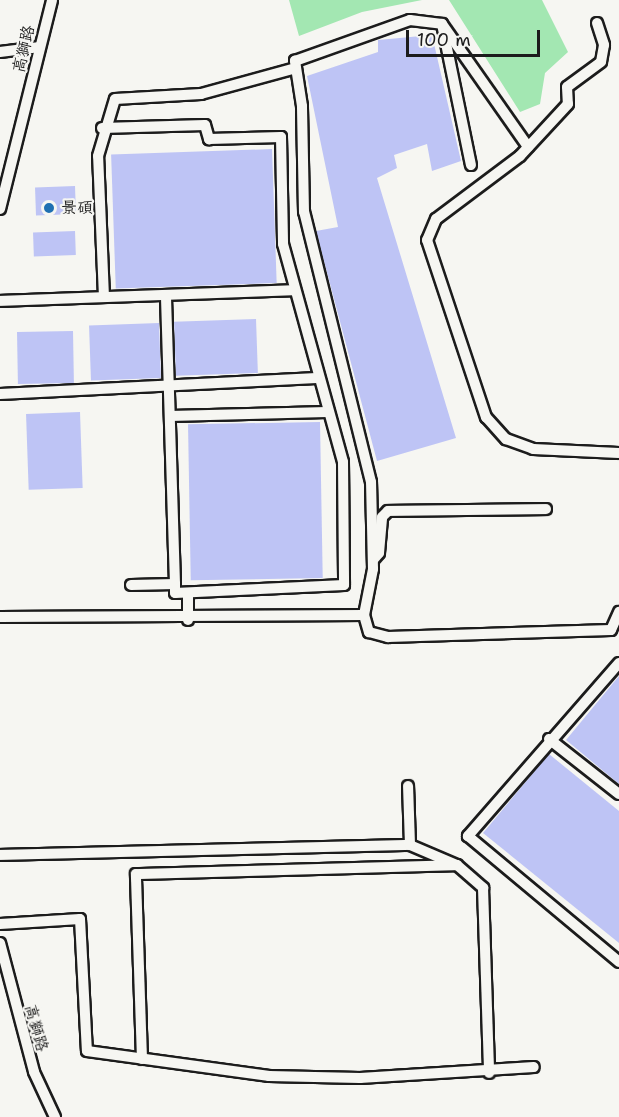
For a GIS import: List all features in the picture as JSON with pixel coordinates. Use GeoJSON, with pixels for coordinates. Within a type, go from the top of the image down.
{"type":"FeatureCollection","features":[{"type":"Feature","properties":{"kind":"street","name":"高獅路"},"geometry":{"type":"LineString","coordinates":[[0,209],[52,0]]}},
{"type":"Feature","properties":{"kind":"street"},"geometry":{"type":"LineString","coordinates":[[528,147],[442,24],[410,20],[382,28],[295,61],[304,212],[371,482],[373,560],[364,615],[369,632],[388,637],[611,630],[619,612]]}},
{"type":"Feature","properties":{"kind":"street"},"geometry":{"type":"LineString","coordinates":[[597,23],[604,45],[601,63],[567,87],[568,104],[528,147],[485,187],[436,219],[427,240],[432,263],[486,417],[506,439],[533,449],[619,453]]}},
{"type":"Feature","properties":{"kind":"street"},"geometry":{"type":"LineString","coordinates":[[442,24],[471,165]]}},
{"type":"Feature","properties":{"kind":"street"},"geometry":{"type":"LineString","coordinates":[[0,52],[40,47]]}},
{"type":"Feature","properties":{"kind":"street"},"geometry":{"type":"LineString","coordinates":[[104,297],[98,156],[102,128],[111,105],[122,95],[201,94],[296,68]]}},
{"type":"Feature","properties":{"kind":"street"},"geometry":{"type":"LineString","coordinates":[[102,128],[205,125],[209,139],[281,137],[283,244],[317,378],[343,462],[344,585],[175,593],[166,296]]}},
{"type":"Feature","properties":{"kind":"street"},"geometry":{"type":"LineString","coordinates":[[0,301],[294,290]]}},
{"type":"Feature","properties":{"kind":"street"},"geometry":{"type":"LineString","coordinates":[[0,394],[169,388],[184,382],[317,378]]}},
{"type":"Feature","properties":{"kind":"street"},"geometry":{"type":"LineString","coordinates":[[170,416],[327,412]]}},
{"type":"Feature","properties":{"kind":"street"},"geometry":{"type":"LineString","coordinates":[[373,560],[379,553],[382,517],[388,512],[546,509]]}},
{"type":"Feature","properties":{"kind":"street"},"geometry":{"type":"LineString","coordinates":[[131,585],[175,584]]}},
{"type":"Feature","properties":{"kind":"street"},"geometry":{"type":"LineString","coordinates":[[188,593],[188,620]]}},
{"type":"Feature","properties":{"kind":"street"},"geometry":{"type":"LineString","coordinates":[[0,617],[188,620],[364,615]]}},
{"type":"Feature","properties":{"kind":"street"},"geometry":{"type":"LineString","coordinates":[[619,663],[549,739],[468,836],[619,962]]}},
{"type":"Feature","properties":{"kind":"street"},"geometry":{"type":"LineString","coordinates":[[549,739],[619,794]]}},
{"type":"Feature","properties":{"kind":"street"},"geometry":{"type":"LineString","coordinates":[[408,786],[410,845]]}},
{"type":"Feature","properties":{"kind":"street"},"geometry":{"type":"LineString","coordinates":[[0,855],[410,845],[457,865],[483,888],[489,1072]]}},
{"type":"Feature","properties":{"kind":"street"},"geometry":{"type":"LineString","coordinates":[[142,1059],[136,874],[457,865]]}},
{"type":"Feature","properties":{"kind":"street"},"geometry":{"type":"LineString","coordinates":[[0,924],[80,918],[87,1051],[269,1076],[489,1072],[534,1067]]}},
{"type":"Feature","properties":{"kind":"street","name":"高獅路"},"geometry":{"type":"LineString","coordinates":[[0,944],[34,1071],[56,1117]]}},
{"type":"Feature","properties":{"kind":"green space"},"geometry":{"type":"Polygon","coordinates":[[[289,0],[422,0],[362,12],[299,36],[289,0]]]}},
{"type":"Feature","properties":{"kind":"green space"},"geometry":{"type":"Polygon","coordinates":[[[449,0],[542,0],[568,52],[545,73],[540,104],[520,112],[449,0]]]}},
{"type":"Feature","properties":{"kind":"building"},"geometry":{"type":"Polygon","coordinates":[[[432,35],[461,161],[432,171],[427,144],[394,155],[397,168],[377,178],[456,438],[377,461],[316,231],[338,227],[307,76],[378,52],[378,40],[432,35]]]}},
{"type":"Feature","properties":{"kind":"building"},"geometry":{"type":"Polygon","coordinates":[[[272,149],[277,283],[116,289],[111,155],[272,149]]]}},
{"type":"Feature","properties":{"kind":"building"},"geometry":{"type":"Polygon","coordinates":[[[75,186],[76,214],[36,215],[35,187],[75,186]]]}},
{"type":"Feature","properties":{"kind":"building"},"geometry":{"type":"Polygon","coordinates":[[[75,231],[76,255],[34,256],[33,232],[75,231]]]}},
{"type":"Feature","properties":{"kind":"building"},"geometry":{"type":"Polygon","coordinates":[[[256,319],[258,373],[176,376],[174,322],[256,319]]]}},
{"type":"Feature","properties":{"kind":"building"},"geometry":{"type":"Polygon","coordinates":[[[159,323],[161,378],[91,380],[89,325],[159,323]]]}},
{"type":"Feature","properties":{"kind":"building"},"geometry":{"type":"Polygon","coordinates":[[[73,331],[74,383],[18,384],[17,332],[73,331]]]}},
{"type":"Feature","properties":{"kind":"building"},"geometry":{"type":"Polygon","coordinates":[[[80,412],[83,488],[29,490],[26,414],[80,412]]]}},
{"type":"Feature","properties":{"kind":"building"},"geometry":{"type":"Polygon","coordinates":[[[320,422],[323,578],[191,580],[188,424],[320,422]]]}},
{"type":"Feature","properties":{"kind":"building"},"geometry":{"type":"Polygon","coordinates":[[[619,676],[619,784],[566,740],[619,676]]]}},
{"type":"Feature","properties":{"kind":"building"},"geometry":{"type":"Polygon","coordinates":[[[549,754],[619,811],[619,943],[483,833],[549,754]]]}},
{"type":"Feature","properties":{"kind":"place","name":"景碩"},"geometry":{"type":"Point","coordinates":[49,208]}}]}
